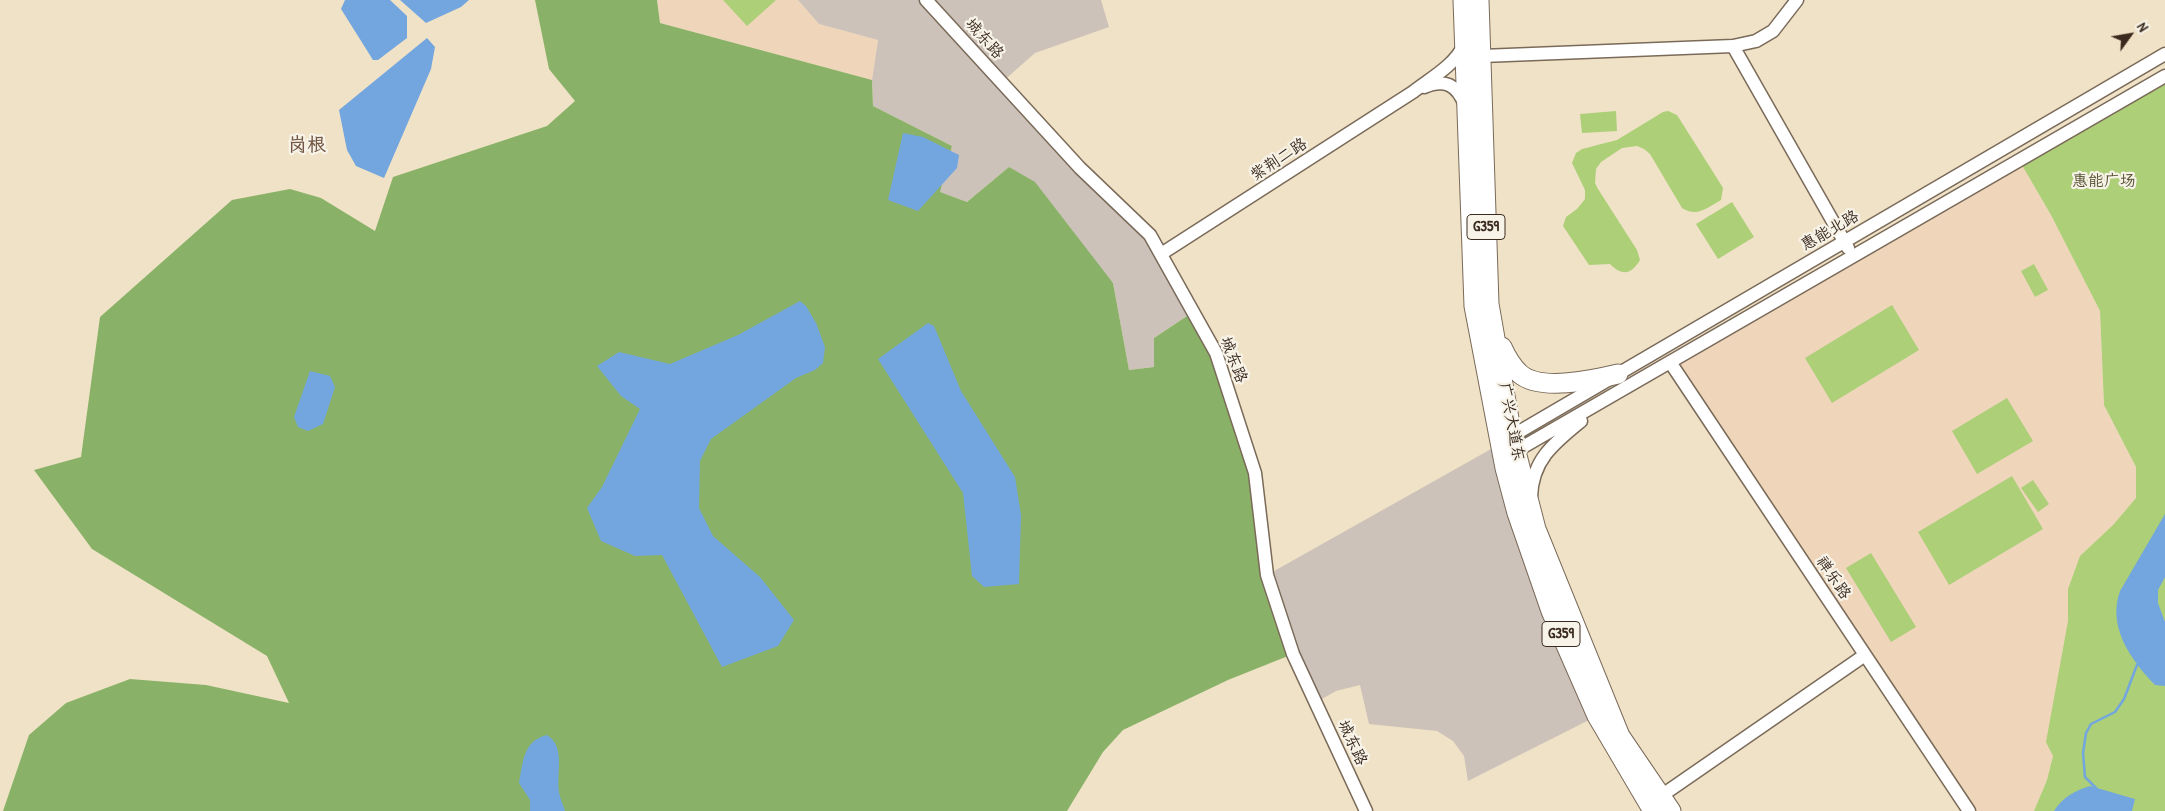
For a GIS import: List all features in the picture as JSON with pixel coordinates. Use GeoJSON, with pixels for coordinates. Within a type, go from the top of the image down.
{"type":"FeatureCollection","features":[{"type":"Feature","properties":{"kind":"highway","name":"广兴大道东"},"geometry":{"type":"LineString","coordinates":[[1463,0],[1474,306],[1508,483],[1552,610],[1597,716],[1662,806]]}},
{"type":"Feature","properties":{"kind":"highway","name":"广兴大道东"},"geometry":{"type":"LineString","coordinates":[[1479,0],[1489,304],[1514,443],[1536,529],[1620,736],[1662,806]]}},
{"type":"Feature","properties":{"kind":"highway"},"geometry":{"type":"LineString","coordinates":[[1495,333],[1510,362],[1520,374],[1535,380],[1559,383],[1587,382],[1618,374]]}},
{"type":"Feature","properties":{"kind":"street","name":"城东路"},"geometry":{"type":"LineString","coordinates":[[926,0],[1080,168],[1150,235],[1216,353],[1254,474],[1268,576],[1293,654],[1366,811]]}},
{"type":"Feature","properties":{"kind":"street"},"geometry":{"type":"LineString","coordinates":[[1482,56],[1733,46],[1756,41],[1773,31],[1798,0]]}},
{"type":"Feature","properties":{"kind":"street","name":"紫荆二路"},"geometry":{"type":"LineString","coordinates":[[1161,254],[1413,92],[1442,71],[1459,55],[1465,41]]}},
{"type":"Feature","properties":{"kind":"street"},"geometry":{"type":"LineString","coordinates":[[1733,46],[1853,256]]}},
{"type":"Feature","properties":{"kind":"street","name":"惠能北路"},"geometry":{"type":"LineString","coordinates":[[1514,443],[1618,374],[2165,54]]}},
{"type":"Feature","properties":{"kind":"street","name":"惠能北路"},"geometry":{"type":"LineString","coordinates":[[1514,443],[1615,394],[2165,76]]}},
{"type":"Feature","properties":{"kind":"street","name":"紫荆二路"},"geometry":{"type":"LineString","coordinates":[[1413,92],[1432,84],[1445,83],[1454,87],[1460,94],[1468,110]]}},
{"type":"Feature","properties":{"kind":"street","name":"禅乐路"},"geometry":{"type":"LineString","coordinates":[[1670,362],[1969,811]]}},
{"type":"Feature","properties":{"kind":"street"},"geometry":{"type":"LineString","coordinates":[[1536,529],[1531,495],[1534,475],[1540,460],[1562,436],[1615,394]]}},
{"type":"Feature","properties":{"kind":"street"},"geometry":{"type":"LineString","coordinates":[[1662,806],[1865,655]]}},
{"type":"Feature","properties":{"kind":"shaded area"},"geometry":{"type":"Polygon","coordinates":[[[657,0],[798,0],[819,24],[878,40],[872,80],[660,23],[657,0]]]}},
{"type":"Feature","properties":{"kind":"shaded area"},"geometry":{"type":"Polygon","coordinates":[[[798,0],[1101,0],[1109,27],[1035,53],[1001,83],[1150,235],[1193,312],[1154,338],[1154,367],[1129,370],[1113,283],[1009,167],[967,202],[939,192],[952,146],[873,106],[872,80],[878,40],[819,24],[798,0]]]}},
{"type":"Feature","properties":{"kind":"shaded area"},"geometry":{"type":"Polygon","coordinates":[[[2019,160],[2051,215],[2100,311],[2104,405],[2136,467],[2136,498],[2113,525],[2080,556],[2068,589],[2068,621],[2053,756],[2047,780],[2034,811],[1969,811],[1670,362],[2019,160]]]}},
{"type":"Feature","properties":{"kind":"shaded area"},"geometry":{"type":"Polygon","coordinates":[[[1500,444],[1597,716],[1468,781],[1464,756],[1453,741],[1437,731],[1369,724],[1360,685],[1336,691],[1315,703],[1267,575],[1500,444]]]}},
{"type":"Feature","properties":{"kind":"green space"},"geometry":{"type":"Polygon","coordinates":[[[535,0],[657,0],[660,23],[872,80],[873,106],[952,146],[940,192],[967,202],[1009,167],[1035,182],[1113,283],[1129,370],[1154,367],[1154,338],[1193,312],[1216,353],[1255,473],[1267,575],[1293,654],[1228,680],[1123,730],[1103,752],[1067,811],[3,811],[29,735],[66,703],[130,679],[206,685],[289,703],[267,656],[92,549],[34,470],[81,457],[100,317],[232,200],[290,189],[321,198],[375,231],[393,177],[547,126],[575,101],[549,69],[535,0]]]}},
{"type":"Feature","properties":{"kind":"green space"},"geometry":{"type":"Polygon","coordinates":[[[723,0],[776,0],[747,26],[723,0]]]}},
{"type":"Feature","properties":{"kind":"green space","name":"惠能广场"},"geometry":{"type":"Polygon","coordinates":[[[2165,76],[2165,811],[2034,811],[2047,780],[2053,756],[2046,742],[2068,621],[2068,589],[2080,556],[2113,525],[2136,498],[2136,467],[2104,405],[2100,311],[2051,215],[2019,160],[2165,76]]]}},
{"type":"Feature","properties":{"kind":"green space"},"geometry":{"type":"Polygon","coordinates":[[[1616,111],[1617,131],[1582,133],[1580,114],[1616,111]]]}},
{"type":"Feature","properties":{"kind":"green space"},"geometry":{"type":"Polygon","coordinates":[[[1668,111],[1677,115],[1723,188],[1721,200],[1698,212],[1687,211],[1682,208],[1650,154],[1637,146],[1622,148],[1601,162],[1596,169],[1595,183],[1637,250],[1640,260],[1633,269],[1626,272],[1618,271],[1610,264],[1589,265],[1563,226],[1566,217],[1577,209],[1585,199],[1585,190],[1572,163],[1576,153],[1582,149],[1617,140],[1663,112],[1668,111]]]}},
{"type":"Feature","properties":{"kind":"green space"},"geometry":{"type":"Polygon","coordinates":[[[1732,202],[1754,237],[1718,259],[1696,224],[1732,202]]]}},
{"type":"Feature","properties":{"kind":"green space"},"geometry":{"type":"Polygon","coordinates":[[[2034,264],[2048,290],[2035,297],[2021,271],[2034,264]]]}},
{"type":"Feature","properties":{"kind":"green space"},"geometry":{"type":"Polygon","coordinates":[[[1892,305],[1919,350],[1832,403],[1805,358],[1892,305]]]}},
{"type":"Feature","properties":{"kind":"green space"},"geometry":{"type":"Polygon","coordinates":[[[2007,398],[2033,441],[1977,474],[1952,431],[2007,398]]]}},
{"type":"Feature","properties":{"kind":"green space"},"geometry":{"type":"Polygon","coordinates":[[[2012,476],[2043,529],[1949,585],[1918,532],[2012,476]]]}},
{"type":"Feature","properties":{"kind":"green space"},"geometry":{"type":"Polygon","coordinates":[[[2033,480],[2049,504],[2038,512],[2021,488],[2033,480]]]}},
{"type":"Feature","properties":{"kind":"green space"},"geometry":{"type":"Polygon","coordinates":[[[1871,553],[1916,627],[1891,642],[1846,568],[1871,553]]]}},
{"type":"Feature","properties":{"kind":"water"},"geometry":{"type":"Polygon","coordinates":[[[345,0],[390,0],[407,16],[407,38],[378,60],[373,60],[341,9],[345,0]]]}},
{"type":"Feature","properties":{"kind":"water"},"geometry":{"type":"Polygon","coordinates":[[[400,0],[469,0],[461,7],[426,23],[400,0]]]}},
{"type":"Feature","properties":{"kind":"water"},"geometry":{"type":"Polygon","coordinates":[[[427,38],[435,47],[431,69],[384,178],[356,166],[347,150],[339,110],[427,38]]]}},
{"type":"Feature","properties":{"kind":"water"},"geometry":{"type":"Polygon","coordinates":[[[903,133],[923,137],[959,155],[957,168],[918,211],[888,200],[903,133]]]}},
{"type":"Feature","properties":{"kind":"water"},"geometry":{"type":"Polygon","coordinates":[[[800,301],[806,306],[816,323],[825,347],[823,363],[815,370],[796,378],[711,439],[700,461],[699,508],[713,536],[760,577],[794,620],[778,646],[722,667],[662,555],[635,556],[601,541],[587,508],[602,487],[640,409],[621,396],[597,366],[619,352],[670,364],[738,335],[800,301]]]}},
{"type":"Feature","properties":{"kind":"water"},"geometry":{"type":"Polygon","coordinates":[[[928,323],[934,326],[961,391],[1015,477],[1021,515],[1019,584],[984,587],[972,576],[963,493],[878,359],[928,323]]]}},
{"type":"Feature","properties":{"kind":"water"},"geometry":{"type":"Polygon","coordinates":[[[310,371],[330,376],[335,387],[323,424],[308,431],[298,427],[294,417],[310,371]]]}},
{"type":"Feature","properties":{"kind":"water"},"geometry":{"type":"Polygon","coordinates":[[[2165,514],[2165,577],[2158,590],[2158,603],[2165,622],[2165,686],[2155,685],[2130,654],[2119,630],[2117,604],[2120,591],[2165,514]]]}},
{"type":"Feature","properties":{"kind":"water"},"geometry":{"type":"Polygon","coordinates":[[[547,735],[553,740],[558,753],[558,785],[565,811],[530,811],[530,800],[519,783],[525,753],[533,742],[547,735]]]}},
{"type":"Feature","properties":{"kind":"water"},"geometry":{"type":"Polygon","coordinates":[[[2090,786],[2135,799],[2132,811],[2054,811],[2069,795],[2090,786]]]}},
{"type":"Feature","properties":{"kind":"waterway"},"geometry":{"type":"LineString","coordinates":[[2096,788],[2085,777],[2083,753],[2086,733],[2091,724],[2115,712],[2124,699],[2137,665]]}},
{"type":"Feature","properties":{"kind":"district","name":"岗根"},"geometry":{"type":"Point","coordinates":[307,146]}}]}
